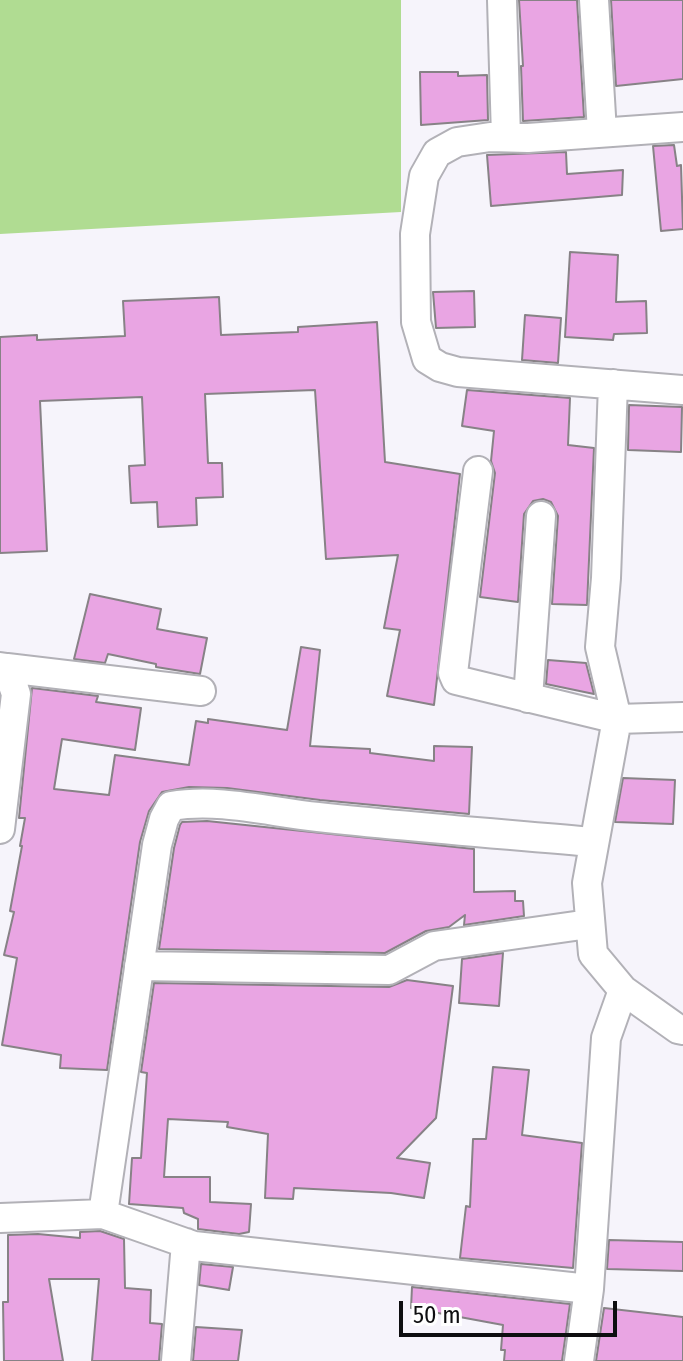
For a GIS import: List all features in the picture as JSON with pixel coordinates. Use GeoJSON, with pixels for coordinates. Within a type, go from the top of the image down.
{"type":"FeatureCollection","features":[{"type":"Feature","properties":{"kind":"street"},"geometry":{"type":"LineString","coordinates":[[502,0],[506,137]]}},
{"type":"Feature","properties":{"kind":"street"},"geometry":{"type":"LineString","coordinates":[[594,0],[602,132]]}},
{"type":"Feature","properties":{"kind":"street"},"geometry":{"type":"LineString","coordinates":[[683,127],[457,142],[437,153],[424,176],[417,205],[415,234],[416,322],[420,344],[427,359],[440,367],[458,372],[683,390]]}},
{"type":"Feature","properties":{"kind":"street"},"geometry":{"type":"LineString","coordinates":[[613,384],[606,578],[600,647],[617,719],[587,883],[589,924],[593,954],[623,990],[683,1030]]}},
{"type":"Feature","properties":{"kind":"street"},"geometry":{"type":"LineString","coordinates":[[478,471],[453,673],[456,680],[617,719],[683,717]]}},
{"type":"Feature","properties":{"kind":"street"},"geometry":{"type":"LineString","coordinates":[[528,698],[541,516]]}},
{"type":"Feature","properties":{"kind":"street"},"geometry":{"type":"LineString","coordinates":[[3,668],[201,691]]}},
{"type":"Feature","properties":{"kind":"street"},"geometry":{"type":"LineString","coordinates":[[0,829],[16,694],[3,668]]}},
{"type":"Feature","properties":{"kind":"street"},"geometry":{"type":"LineString","coordinates":[[103,1214],[157,845],[171,806],[222,804],[316,817],[593,842]]}},
{"type":"Feature","properties":{"kind":"street"},"geometry":{"type":"LineString","coordinates":[[139,966],[389,970],[434,946],[589,924]]}},
{"type":"Feature","properties":{"kind":"street"},"geometry":{"type":"LineString","coordinates":[[579,1361],[589,1289],[606,1038],[623,990]]}},
{"type":"Feature","properties":{"kind":"street"},"geometry":{"type":"LineString","coordinates":[[0,1218],[103,1214],[194,1246],[589,1289]]}},
{"type":"Feature","properties":{"kind":"street"},"geometry":{"type":"LineString","coordinates":[[176,1361],[186,1243]]}},
{"type":"Feature","properties":{"kind":"green space"},"geometry":{"type":"Polygon","coordinates":[[[0,0],[401,0],[401,212],[0,234],[0,0]]]}},
{"type":"Feature","properties":{"kind":"building"},"geometry":{"type":"Polygon","coordinates":[[[519,0],[577,0],[584,117],[523,121],[519,0]]]}},
{"type":"Feature","properties":{"kind":"building"},"geometry":{"type":"Polygon","coordinates":[[[611,0],[683,0],[683,79],[616,86],[611,0]]]}},
{"type":"Feature","properties":{"kind":"building"},"geometry":{"type":"Polygon","coordinates":[[[420,72],[487,75],[488,120],[421,125],[420,72]]]}},
{"type":"Feature","properties":{"kind":"building"},"geometry":{"type":"Polygon","coordinates":[[[674,145],[677,166],[681,165],[683,229],[661,231],[653,146],[674,145]]]}},
{"type":"Feature","properties":{"kind":"building"},"geometry":{"type":"Polygon","coordinates":[[[566,152],[567,174],[623,170],[622,195],[491,206],[487,155],[566,152]]]}},
{"type":"Feature","properties":{"kind":"building"},"geometry":{"type":"Polygon","coordinates":[[[570,252],[618,255],[616,302],[646,301],[647,333],[614,334],[613,340],[565,337],[570,252]]]}},
{"type":"Feature","properties":{"kind":"building"},"geometry":{"type":"Polygon","coordinates":[[[474,291],[475,327],[436,328],[433,292],[474,291]]]}},
{"type":"Feature","properties":{"kind":"building"},"geometry":{"type":"Polygon","coordinates":[[[219,297],[221,335],[298,332],[298,327],[377,322],[385,462],[460,474],[434,705],[387,696],[400,630],[384,628],[398,555],[326,559],[315,390],[205,394],[208,463],[222,463],[223,497],[196,498],[197,525],[158,527],[157,502],[131,503],[129,466],[145,465],[142,397],[40,401],[47,551],[0,553],[0,337],[37,335],[37,340],[125,336],[123,301],[219,297]]]}},
{"type":"Feature","properties":{"kind":"building"},"geometry":{"type":"Polygon","coordinates":[[[525,315],[561,318],[558,363],[522,360],[525,315]]]}},
{"type":"Feature","properties":{"kind":"building"},"geometry":{"type":"Polygon","coordinates":[[[467,390],[570,398],[568,445],[594,448],[587,605],[552,604],[558,516],[551,502],[543,499],[533,501],[524,514],[518,602],[480,597],[495,473],[491,461],[494,431],[462,426],[467,390]]]}},
{"type":"Feature","properties":{"kind":"building"},"geometry":{"type":"Polygon","coordinates":[[[629,405],[682,407],[681,452],[628,450],[629,405]]]}},
{"type":"Feature","properties":{"kind":"building"},"geometry":{"type":"Polygon","coordinates":[[[90,594],[161,609],[157,629],[207,638],[200,674],[156,667],[156,664],[108,654],[105,663],[74,659],[90,594]]]}},
{"type":"Feature","properties":{"kind":"building"},"geometry":{"type":"Polygon","coordinates":[[[301,647],[320,650],[310,746],[370,749],[370,753],[434,761],[434,746],[472,747],[469,814],[227,788],[189,787],[162,792],[149,811],[140,842],[107,1070],[60,1068],[61,1055],[2,1045],[17,958],[4,955],[14,912],[10,911],[25,818],[19,818],[32,688],[98,696],[96,702],[141,708],[135,750],[62,739],[54,789],[109,795],[115,755],[189,765],[196,721],[208,723],[208,719],[287,730],[301,647]]]}},
{"type":"Feature","properties":{"kind":"building"},"geometry":{"type":"Polygon","coordinates":[[[548,660],[586,663],[594,694],[546,684],[548,660]]]}},
{"type":"Feature","properties":{"kind":"building"},"geometry":{"type":"Polygon","coordinates":[[[623,778],[675,780],[673,824],[615,822],[623,778]]]}},
{"type":"Feature","properties":{"kind":"building"},"geometry":{"type":"Polygon","coordinates":[[[207,821],[474,849],[474,892],[515,891],[515,901],[523,901],[524,916],[464,925],[465,915],[449,927],[426,931],[385,953],[159,949],[180,825],[182,822],[207,821]]]}},
{"type":"Feature","properties":{"kind":"building"},"geometry":{"type":"Polygon","coordinates":[[[503,953],[499,1006],[459,1003],[462,959],[503,953]]]}},
{"type":"Feature","properties":{"kind":"building"},"geometry":{"type":"Polygon","coordinates":[[[407,980],[453,986],[436,1118],[397,1158],[430,1163],[424,1198],[391,1193],[294,1188],[293,1199],[265,1198],[268,1134],[227,1127],[228,1122],[168,1119],[164,1177],[210,1177],[210,1202],[251,1204],[249,1232],[239,1234],[198,1229],[198,1219],[184,1213],[183,1208],[129,1204],[132,1158],[141,1158],[147,1073],[141,1072],[154,983],[389,987],[407,980]]]}},
{"type":"Feature","properties":{"kind":"building"},"geometry":{"type":"Polygon","coordinates":[[[493,1067],[529,1070],[522,1135],[582,1143],[573,1268],[460,1258],[466,1206],[470,1207],[473,1139],[486,1139],[493,1067]]]}},
{"type":"Feature","properties":{"kind":"building"},"geometry":{"type":"Polygon","coordinates":[[[100,1231],[124,1239],[125,1288],[151,1290],[150,1323],[162,1324],[159,1361],[92,1361],[99,1279],[49,1279],[63,1361],[4,1361],[3,1302],[8,1302],[8,1235],[80,1238],[80,1232],[100,1231]]]}},
{"type":"Feature","properties":{"kind":"building"},"geometry":{"type":"Polygon","coordinates":[[[609,1240],[683,1242],[683,1271],[607,1269],[609,1240]]]}},
{"type":"Feature","properties":{"kind":"building"},"geometry":{"type":"Polygon","coordinates":[[[201,1264],[233,1267],[229,1290],[199,1285],[201,1264]]]}},
{"type":"Feature","properties":{"kind":"building"},"geometry":{"type":"Polygon","coordinates":[[[412,1287],[570,1304],[562,1361],[504,1361],[505,1350],[501,1350],[503,1325],[411,1308],[412,1287]]]}},
{"type":"Feature","properties":{"kind":"building"},"geometry":{"type":"Polygon","coordinates":[[[604,1308],[683,1317],[683,1361],[596,1361],[604,1308]]]}},
{"type":"Feature","properties":{"kind":"building"},"geometry":{"type":"Polygon","coordinates":[[[196,1327],[242,1330],[238,1361],[193,1361],[196,1327]]]}}]}
